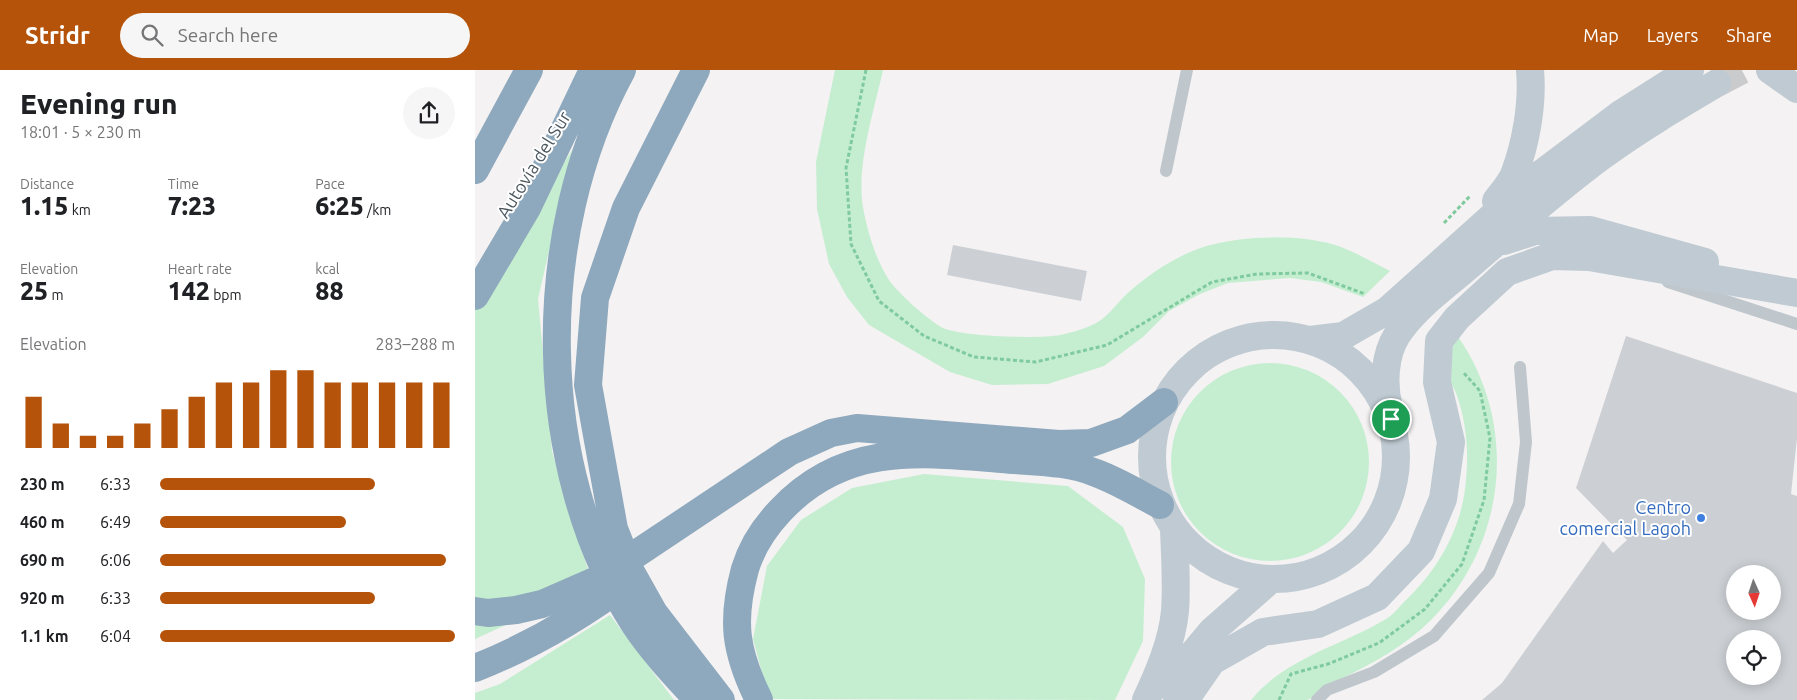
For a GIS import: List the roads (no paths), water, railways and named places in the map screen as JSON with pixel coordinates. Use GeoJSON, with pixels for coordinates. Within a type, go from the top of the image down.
{"type":"FeatureCollection","features":[{"type":"Feature","properties":{"kind":"highway"},"geometry":{"type":"LineString","coordinates":[[475,144],[513,70]]}},
{"type":"Feature","properties":{"kind":"highway"},"geometry":{"type":"LineString","coordinates":[[475,170],[529,70]]}},
{"type":"Feature","properties":{"kind":"highway"},"geometry":{"type":"LineString","coordinates":[[475,296],[527,208],[593,70]]}},
{"type":"Feature","properties":{"kind":"highway","name":"Autovía del Sur"},"geometry":{"type":"LineString","coordinates":[[475,259],[593,70]]}},
{"type":"Feature","properties":{"kind":"highway"},"geometry":{"type":"LineString","coordinates":[[622,70],[585,151],[571,212],[560,280],[556,360],[563,420],[572,479],[603,535],[672,672],[698,700]]}},
{"type":"Feature","properties":{"kind":"highway"},"geometry":{"type":"LineString","coordinates":[[603,535],[588,386],[595,298],[626,208],[696,70]]}},
{"type":"Feature","properties":{"kind":"highway"},"geometry":{"type":"LineString","coordinates":[[475,611],[488,613],[516,610],[542,604],[597,580],[789,452],[831,433],[857,428],[1059,444],[1091,443],[1127,430],[1164,402]]}},
{"type":"Feature","properties":{"kind":"highway"},"geometry":{"type":"LineString","coordinates":[[475,668],[507,656],[559,628],[613,592],[720,512],[799,462],[861,439],[902,431]]}},
{"type":"Feature","properties":{"kind":"highway"},"geometry":{"type":"LineString","coordinates":[[759,700],[744,668],[735,628],[741,586],[751,548],[772,519],[795,495],[843,466],[887,455],[919,454],[1059,464],[1095,472],[1160,505]]}},
{"type":"Feature","properties":{"kind":"highway"},"geometry":{"type":"LineString","coordinates":[[645,619],[721,700]]}},
{"type":"Feature","properties":{"kind":"main road"},"geometry":{"type":"LineString","coordinates":[[1486,237],[1513,176],[1529,114],[1529,70]]}},
{"type":"Feature","properties":{"kind":"main road"},"geometry":{"type":"LineString","coordinates":[[1391,419],[1373,384],[1345,357],[1310,340],[1276,334],[1242,339],[1211,352],[1184,374],[1164,402],[1153,435],[1152,444],[1151,471],[1160,505],[1174,529],[1200,556],[1233,573],[1269,580],[1309,575],[1344,559],[1373,531],[1391,497],[1397,458],[1391,419],[1384,391],[1387,362],[1396,336],[1486,237],[1533,180],[1622,113],[1691,70]]}},
{"type":"Feature","properties":{"kind":"main road"},"geometry":{"type":"LineString","coordinates":[[1770,70],[1797,89]]}},
{"type":"Feature","properties":{"kind":"main road"},"geometry":{"type":"LineString","coordinates":[[1310,340],[1343,336],[1388,310],[1486,237],[1603,155],[1658,118],[1717,83]]}},
{"type":"Feature","properties":{"kind":"main road"},"geometry":{"type":"LineString","coordinates":[[1486,237],[1535,230],[1590,230],[1797,291]]}},
{"type":"Feature","properties":{"kind":"main road"},"geometry":{"type":"LineString","coordinates":[[1185,700],[1212,660],[1263,632],[1318,624],[1377,597],[1421,551],[1443,500],[1451,442],[1437,382],[1439,341],[1457,318],[1507,272],[1552,256],[1589,257],[1797,291]]}},
{"type":"Feature","properties":{"kind":"main road"},"geometry":{"type":"LineString","coordinates":[[1146,700],[1157,677],[1170,636],[1175,611],[1174,529]]}},
{"type":"Feature","properties":{"kind":"main road"},"geometry":{"type":"LineString","coordinates":[[1172,700],[1192,655],[1212,631],[1269,580]]}},
{"type":"Feature","properties":{"kind":"lane"},"geometry":{"type":"LineString","coordinates":[[1166,171],[1187,70]]}},
{"type":"Feature","properties":{"kind":"lane"},"geometry":{"type":"LineString","coordinates":[[1589,257],[1797,324]]}},
{"type":"Feature","properties":{"kind":"lane"},"geometry":{"type":"LineString","coordinates":[[1317,700],[1327,690],[1374,672],[1434,636],[1489,573],[1519,504],[1526,442],[1520,367]]}},
{"type":"Feature","properties":{"kind":"tunnel"},"geometry":{"type":"LineString","coordinates":[[1717,83],[1742,70]]}},
{"type":"Feature","properties":{"kind":"place","name":"Centro comercial Lagoh"},"geometry":{"type":"Point","coordinates":[1701,518]}}]}
